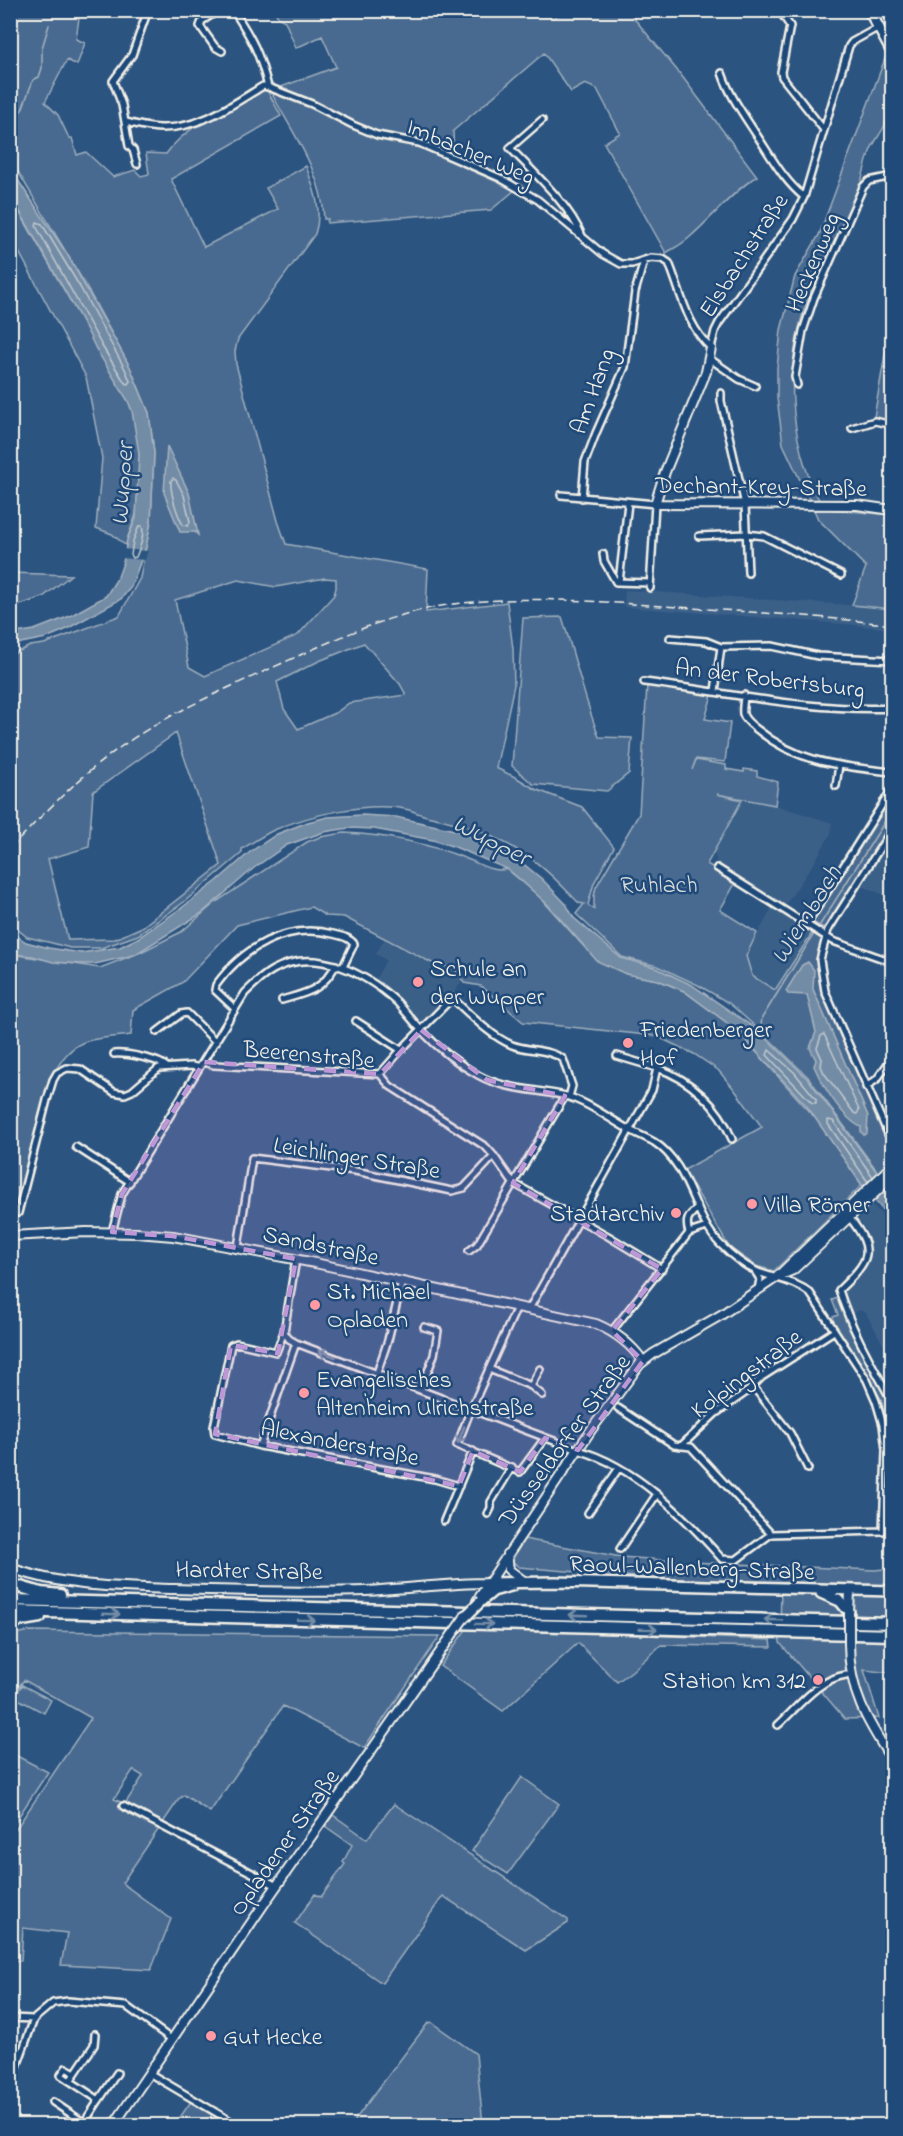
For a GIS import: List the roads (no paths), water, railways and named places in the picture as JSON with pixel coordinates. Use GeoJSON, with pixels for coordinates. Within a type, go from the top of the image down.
{"type":"FeatureCollection","features":[{"type":"Feature","properties":{"kind":"highway"},"geometry":{"type":"LineString","coordinates":[[10,1584],[41,1593],[79,1596],[92,1602]]}},
{"type":"Feature","properties":{"kind":"highway"},"geometry":{"type":"LineString","coordinates":[[10,1600],[892,1623]]}},
{"type":"Feature","properties":{"kind":"highway"},"geometry":{"type":"LineString","coordinates":[[10,1611],[892,1635]]}},
{"type":"Feature","properties":{"kind":"highway"},"geometry":{"type":"LineString","coordinates":[[10,1622],[74,1613]]}},
{"type":"Feature","properties":{"kind":"main road"},"geometry":{"type":"LineString","coordinates":[[869,10],[892,52]]}},
{"type":"Feature","properties":{"kind":"main road","name":"Elsbachstraße"},"geometry":{"type":"LineString","coordinates":[[655,504],[656,495],[710,359],[711,348]]}},
{"type":"Feature","properties":{"kind":"main road","name":"Dechant-Krey-Straße"},"geometry":{"type":"LineString","coordinates":[[655,504],[857,506],[892,510]]}},
{"type":"Feature","properties":{"kind":"main road","name":"Düsseldorfer Straße"},"geometry":{"type":"LineString","coordinates":[[489,1583],[507,1553],[627,1379],[643,1361],[720,1315],[777,1277],[793,1270],[846,1214],[889,1176],[892,1166]]}},
{"type":"Feature","properties":{"kind":"main road","name":"Sandstraße"},"geometry":{"type":"LineString","coordinates":[[10,1236],[112,1232],[173,1236],[238,1247],[596,1324],[612,1331],[643,1361]]}},
{"type":"Feature","properties":{"kind":"main road"},"geometry":{"type":"LineString","coordinates":[[507,1553],[509,1570],[525,1582]]}},
{"type":"Feature","properties":{"kind":"main road","name":"Hardter Straße"},"geometry":{"type":"LineString","coordinates":[[10,1568],[66,1582],[102,1587],[327,1591],[489,1583]]}},
{"type":"Feature","properties":{"kind":"main road"},"geometry":{"type":"LineString","coordinates":[[479,1601],[498,1589],[525,1582]]}},
{"type":"Feature","properties":{"kind":"main road","name":"Raoul-Wallenberg-Straße"},"geometry":{"type":"LineString","coordinates":[[489,1583],[525,1582],[892,1592]]}},
{"type":"Feature","properties":{"kind":"main road"},"geometry":{"type":"LineString","coordinates":[[465,1617],[479,1601],[489,1583]]}},
{"type":"Feature","properties":{"kind":"main road"},"geometry":{"type":"LineString","coordinates":[[816,1590],[840,1601],[849,1612]]}},
{"type":"Feature","properties":{"kind":"main road"},"geometry":{"type":"LineString","coordinates":[[850,1592],[851,1674],[858,1701],[866,1718],[892,1760]]}},
{"type":"Feature","properties":{"kind":"main road","name":"Opladener Straße"},"geometry":{"type":"LineString","coordinates":[[113,2126],[465,1617]]}},
{"type":"Feature","properties":{"kind":"street"},"geometry":{"type":"LineString","coordinates":[[137,164],[133,150],[129,146],[122,105],[113,81],[132,55],[148,10]]}},
{"type":"Feature","properties":{"kind":"street"},"geometry":{"type":"LineString","coordinates":[[219,10],[202,21],[200,26],[215,47],[222,51]]}},
{"type":"Feature","properties":{"kind":"street"},"geometry":{"type":"LineString","coordinates":[[125,122],[158,129],[191,124],[235,104],[263,86],[268,87],[260,54],[253,39],[233,10]]}},
{"type":"Feature","properties":{"kind":"street"},"geometry":{"type":"LineString","coordinates":[[779,10],[790,26],[782,76],[824,130]]}},
{"type":"Feature","properties":{"kind":"street","name":"Elsbachstraße"},"geometry":{"type":"LineString","coordinates":[[711,348],[719,323],[793,219],[804,197],[852,42],[879,27]]}},
{"type":"Feature","properties":{"kind":"street"},"geometry":{"type":"LineString","coordinates":[[722,73],[729,93],[779,170],[791,186],[804,197]]}},
{"type":"Feature","properties":{"kind":"street","name":"Imbacher Weg"},"geometry":{"type":"LineString","coordinates":[[268,87],[312,104],[361,129],[377,135],[419,143],[500,178],[538,200],[603,254],[621,264],[651,258],[663,259],[669,263],[690,319],[702,340],[711,348]]}},
{"type":"Feature","properties":{"kind":"street"},"geometry":{"type":"LineString","coordinates":[[542,120],[510,148],[566,209],[582,237]]}},
{"type":"Feature","properties":{"kind":"street","name":"Heckenweg"},"geometry":{"type":"LineString","coordinates":[[797,385],[795,378],[798,355],[810,309],[863,187],[868,181],[892,176]]}},
{"type":"Feature","properties":{"kind":"street","name":"Am Hang"},"geometry":{"type":"LineString","coordinates":[[582,498],[585,462],[625,367],[635,292],[644,261]]}},
{"type":"Feature","properties":{"kind":"street"},"geometry":{"type":"LineString","coordinates":[[710,359],[739,379],[755,386]]}},
{"type":"Feature","properties":{"kind":"street"},"geometry":{"type":"LineString","coordinates":[[721,393],[745,505],[748,573]]}},
{"type":"Feature","properties":{"kind":"street"},"geometry":{"type":"LineString","coordinates":[[852,428],[875,421],[892,425]]}},
{"type":"Feature","properties":{"kind":"street","name":"Dechant-Krey-Straße"},"geometry":{"type":"LineString","coordinates":[[561,495],[655,504]]}},
{"type":"Feature","properties":{"kind":"street","name":"Dechant-Krey-Straße"},"geometry":{"type":"LineString","coordinates":[[619,582],[628,503]]}},
{"type":"Feature","properties":{"kind":"street","name":"Elsbachstraße"},"geometry":{"type":"LineString","coordinates":[[619,582],[650,585],[655,504]]}},
{"type":"Feature","properties":{"kind":"street"},"geometry":{"type":"LineString","coordinates":[[699,536],[746,534],[764,536],[780,542],[841,575]]}},
{"type":"Feature","properties":{"kind":"street"},"geometry":{"type":"LineString","coordinates":[[603,554],[604,561],[616,582],[619,582]]}},
{"type":"Feature","properties":{"kind":"street"},"geometry":{"type":"LineString","coordinates":[[670,638],[706,641],[721,647],[772,646],[818,656],[892,660]]}},
{"type":"Feature","properties":{"kind":"street"},"geometry":{"type":"LineString","coordinates":[[715,691],[721,647]]}},
{"type":"Feature","properties":{"kind":"street","name":"An der Robertsburg"},"geometry":{"type":"LineString","coordinates":[[644,682],[832,708],[892,708]]}},
{"type":"Feature","properties":{"kind":"street"},"geometry":{"type":"LineString","coordinates":[[744,695],[743,715],[748,722],[786,750],[804,757],[839,765],[892,772]]}},
{"type":"Feature","properties":{"kind":"street"},"geometry":{"type":"LineString","coordinates":[[836,786],[839,765]]}},
{"type":"Feature","properties":{"kind":"street"},"geometry":{"type":"LineString","coordinates":[[810,926],[892,789]]}},
{"type":"Feature","properties":{"kind":"street"},"geometry":{"type":"LineString","coordinates":[[892,829],[828,930],[820,960],[824,986],[892,1143]]}},
{"type":"Feature","properties":{"kind":"street"},"geometry":{"type":"LineString","coordinates":[[717,868],[826,937],[892,962]]}},
{"type":"Feature","properties":{"kind":"street"},"geometry":{"type":"LineString","coordinates":[[234,1008],[214,990],[239,958],[250,950],[278,936],[299,932],[325,932],[350,939],[354,944],[327,981],[314,991],[282,1000]]}},
{"type":"Feature","properties":{"kind":"street"},"geometry":{"type":"LineString","coordinates":[[112,1232],[119,1201],[216,1042],[234,1008],[258,980],[274,969],[308,960],[340,966],[384,992],[434,1042],[468,1069],[487,1080],[512,1088],[567,1097],[653,1141],[669,1154],[686,1180],[706,1227],[719,1243],[755,1271],[777,1277],[810,1293],[869,1384],[883,1425],[886,1449],[883,1531],[771,1534],[736,1560],[722,1559],[690,1523],[657,1494],[600,1456],[545,1438],[289,1339],[284,1332],[296,1259]]}},
{"type":"Feature","properties":{"kind":"street"},"geometry":{"type":"LineString","coordinates":[[380,1074],[453,998],[483,1027],[503,1040],[527,1050],[551,1054],[563,1059],[572,1086],[567,1097],[557,1108],[477,1245],[469,1251]]}},
{"type":"Feature","properties":{"kind":"street"},"geometry":{"type":"LineString","coordinates":[[158,1032],[182,1014],[187,1013],[216,1042]]}},
{"type":"Feature","properties":{"kind":"street"},"geometry":{"type":"LineString","coordinates":[[356,1021],[401,1050]]}},
{"type":"Feature","properties":{"kind":"street"},"geometry":{"type":"LineString","coordinates":[[114,1054],[121,1053],[160,1062],[167,1067]]}},
{"type":"Feature","properties":{"kind":"street"},"geometry":{"type":"LineString","coordinates":[[617,1056],[668,1072],[690,1085],[712,1105],[732,1139]]}},
{"type":"Feature","properties":{"kind":"street"},"geometry":{"type":"LineString","coordinates":[[866,1087],[877,1079],[892,1058]]}},
{"type":"Feature","properties":{"kind":"street","name":"Beerenstraße"},"geometry":{"type":"LineString","coordinates":[[204,1062],[214,1065],[380,1074],[390,1086],[486,1147],[494,1156]]}},
{"type":"Feature","properties":{"kind":"street"},"geometry":{"type":"LineString","coordinates":[[18,1213],[47,1100],[57,1073],[67,1068],[80,1069],[114,1092],[125,1094],[132,1091],[154,1071],[167,1067],[199,1068]]}},
{"type":"Feature","properties":{"kind":"street"},"geometry":{"type":"LineString","coordinates":[[529,1309],[651,1090],[657,1068]]}},
{"type":"Feature","properties":{"kind":"street"},"geometry":{"type":"LineString","coordinates":[[76,1147],[130,1182]]}},
{"type":"Feature","properties":{"kind":"street"},"geometry":{"type":"LineString","coordinates":[[494,1156],[513,1183],[662,1269]]}},
{"type":"Feature","properties":{"kind":"street","name":"Leichlinger Straße"},"geometry":{"type":"LineString","coordinates":[[238,1247],[252,1158],[355,1171],[453,1191],[464,1188],[494,1156]]}},
{"type":"Feature","properties":{"kind":"street"},"geometry":{"type":"LineString","coordinates":[[689,1233],[686,1225],[687,1217],[698,1208]]}},
{"type":"Feature","properties":{"kind":"street"},"geometry":{"type":"LineString","coordinates":[[846,1214],[864,1237],[866,1252],[859,1270],[839,1290],[865,1352],[892,1401]]}},
{"type":"Feature","properties":{"kind":"street"},"geometry":{"type":"LineString","coordinates":[[612,1331],[689,1233],[706,1227]]}},
{"type":"Feature","properties":{"kind":"street"},"geometry":{"type":"LineString","coordinates":[[755,1271],[760,1279],[758,1290]]}},
{"type":"Feature","properties":{"kind":"street"},"geometry":{"type":"LineString","coordinates":[[377,1373],[388,1340],[402,1281]]}},
{"type":"Feature","properties":{"kind":"street"},"geometry":{"type":"LineString","coordinates":[[518,1307],[457,1445],[520,1472],[545,1438]]}},
{"type":"Feature","properties":{"kind":"street"},"geometry":{"type":"LineString","coordinates":[[421,1390],[434,1355],[438,1331],[424,1327]]}},
{"type":"Feature","properties":{"kind":"street","name":"Kolpingstraße"},"geometry":{"type":"LineString","coordinates":[[681,1446],[715,1414],[748,1391],[752,1385],[834,1331]]}},
{"type":"Feature","properties":{"kind":"street","name":"Alexanderstraße"},"geometry":{"type":"LineString","coordinates":[[284,1332],[276,1352],[237,1343],[231,1345],[213,1428],[215,1434],[260,1446],[435,1479],[459,1486]]}},
{"type":"Feature","properties":{"kind":"street"},"geometry":{"type":"LineString","coordinates":[[260,1446],[296,1342]]}},
{"type":"Feature","properties":{"kind":"street"},"geometry":{"type":"LineString","coordinates":[[489,1369],[531,1386],[542,1395]]}},
{"type":"Feature","properties":{"kind":"street"},"geometry":{"type":"LineString","coordinates":[[531,1386],[540,1369]]}},
{"type":"Feature","properties":{"kind":"street"},"geometry":{"type":"LineString","coordinates":[[752,1385],[783,1423],[797,1444],[808,1469]]}},
{"type":"Feature","properties":{"kind":"street"},"geometry":{"type":"LineString","coordinates":[[618,1408],[674,1445],[691,1447],[771,1534]]}},
{"type":"Feature","properties":{"kind":"street"},"geometry":{"type":"LineString","coordinates":[[444,1521],[473,1451]]}},
{"type":"Feature","properties":{"kind":"street"},"geometry":{"type":"LineString","coordinates":[[488,1514],[491,1508],[490,1502],[512,1467]]}},
{"type":"Feature","properties":{"kind":"street"},"geometry":{"type":"LineString","coordinates":[[588,1513],[619,1468]]}},
{"type":"Feature","properties":{"kind":"street"},"geometry":{"type":"LineString","coordinates":[[620,1549],[657,1494]]}},
{"type":"Feature","properties":{"kind":"street"},"geometry":{"type":"LineString","coordinates":[[778,1725],[820,1685],[830,1679],[846,1675]]}},
{"type":"Feature","properties":{"kind":"street"},"geometry":{"type":"LineString","coordinates":[[123,1806],[277,1886]]}},
{"type":"Feature","properties":{"kind":"street"},"geometry":{"type":"LineString","coordinates":[[10,2086],[34,2019],[53,2003],[68,2001],[126,2006],[171,2039]]}},
{"type":"Feature","properties":{"kind":"street"},"geometry":{"type":"LineString","coordinates":[[10,2018],[34,2019]]}},
{"type":"Feature","properties":{"kind":"street"},"geometry":{"type":"LineString","coordinates":[[70,2081],[94,2044],[95,2034]]}},
{"type":"Feature","properties":{"kind":"street"},"geometry":{"type":"LineString","coordinates":[[75,2073],[66,2068],[61,2075],[99,2100]]}},
{"type":"Feature","properties":{"kind":"street"},"geometry":{"type":"LineString","coordinates":[[53,2103],[85,2125],[117,2073]]}},
{"type":"Feature","properties":{"kind":"street"},"geometry":{"type":"LineString","coordinates":[[148,2073],[239,2126]]}},
{"type":"Feature","properties":{"kind":"water"},"geometry":{"type":"Polygon","coordinates":[[[10,168],[67,254],[130,367],[149,413],[154,453],[151,521],[146,547],[131,587],[121,599],[65,630],[46,638],[21,643],[11,649],[11,634],[34,630],[70,616],[106,596],[118,577],[127,540],[136,518],[139,454],[132,411],[128,401],[96,349],[11,196],[10,168]]]}},
{"type":"Feature","properties":{"kind":"water"},"geometry":{"type":"Polygon","coordinates":[[[167,446],[189,493],[198,535],[195,532],[180,532],[164,493],[167,446]]]}},
{"type":"Feature","properties":{"kind":"water"},"geometry":{"type":"Polygon","coordinates":[[[362,815],[396,817],[459,831],[511,854],[542,879],[566,904],[574,918],[621,958],[654,967],[692,985],[759,1031],[809,1080],[876,1171],[892,1204],[892,1221],[862,1185],[806,1105],[742,1036],[726,1022],[684,991],[658,980],[626,974],[597,961],[547,904],[507,869],[433,840],[374,829],[349,828],[324,832],[287,845],[254,868],[202,913],[134,955],[95,964],[80,964],[53,962],[32,956],[11,954],[11,932],[26,942],[81,953],[120,947],[138,938],[184,906],[250,852],[277,834],[328,817],[362,815]]]}},
{"type":"Feature","properties":{"kind":"water"},"geometry":{"type":"Polygon","coordinates":[[[808,962],[814,970],[813,989],[868,1116],[867,1133],[864,1135],[861,1127],[847,1117],[834,1101],[814,1066],[816,1060],[810,1048],[816,1032],[807,995],[788,994],[786,991],[802,965],[808,962]]]}},
{"type":"Feature","properties":{"kind":"waterway"},"geometry":{"type":"LineString","coordinates":[[10,119],[22,110],[33,80],[39,77],[42,68],[42,48],[49,25]]}},
{"type":"Feature","properties":{"kind":"waterway","name":"Wiembach"},"geometry":{"type":"LineString","coordinates":[[818,928],[892,810]]}},
{"type":"Feature","properties":{"kind":"waterway","name":"Wiembach"},"geometry":{"type":"LineString","coordinates":[[760,1032],[762,1018],[815,932]]}},
{"type":"Feature","properties":{"kind":"railway"},"geometry":{"type":"LineString","coordinates":[[10,849],[90,771],[119,748],[158,723],[221,691],[324,644],[405,614],[447,605],[533,599],[785,614],[892,625]]}},
{"type":"Feature","properties":{"kind":"place","name":"Schule an der Wupper"},"geometry":{"type":"Point","coordinates":[418,982]}},
{"type":"Feature","properties":{"kind":"place","name":"Friedenberger Hof"},"geometry":{"type":"Point","coordinates":[628,1043]}},
{"type":"Feature","properties":{"kind":"place","name":"Villa Römer"},"geometry":{"type":"Point","coordinates":[752,1204]}},
{"type":"Feature","properties":{"kind":"place","name":"Stadtarchiv"},"geometry":{"type":"Point","coordinates":[676,1213]}},
{"type":"Feature","properties":{"kind":"place","name":"St. Michael Opladen"},"geometry":{"type":"Point","coordinates":[315,1305]}},
{"type":"Feature","properties":{"kind":"place","name":"Evangelisches Altenheim Ulrichstraße"},"geometry":{"type":"Point","coordinates":[304,1393]}},
{"type":"Feature","properties":{"kind":"place","name":"Station km 312"},"geometry":{"type":"Point","coordinates":[818,1680]}},
{"type":"Feature","properties":{"kind":"place","name":"Gut Hecke"},"geometry":{"type":"Point","coordinates":[211,2036]}},
{"type":"Feature","properties":{"kind":"water label","name":"Wupper"},"geometry":{"type":"Point","coordinates":[121,484]}},
{"type":"Feature","properties":{"kind":"water label","name":"Wupper"},"geometry":{"type":"Point","coordinates":[492,839]}},
{"type":"Feature","properties":{"kind":"park label","name":"Ruhlach"},"geometry":{"type":"Point","coordinates":[659,884]}}]}
